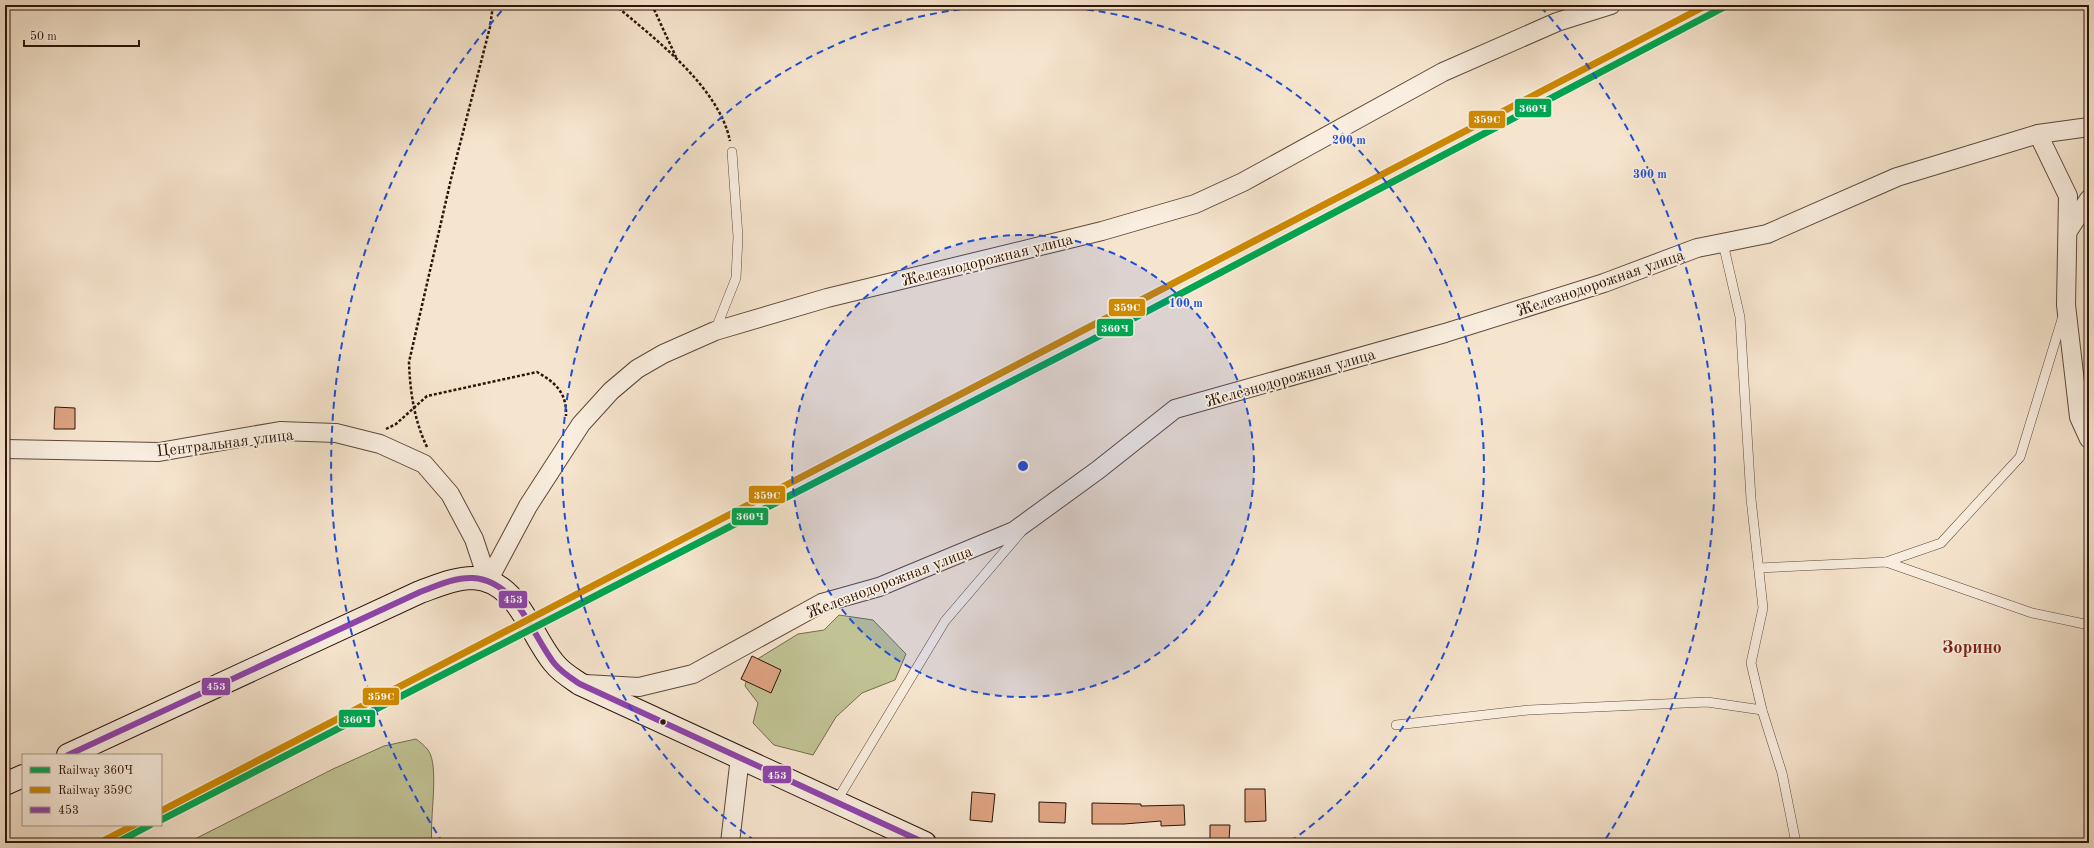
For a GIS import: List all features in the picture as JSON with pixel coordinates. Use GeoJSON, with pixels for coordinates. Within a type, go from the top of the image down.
{"type":"FeatureCollection","features":[{"type":"Feature","properties":{"kind":"main road"},"geometry":{"type":"LineString","coordinates":[[70,754],[420,592],[461,579],[474,578],[488,581],[502,588],[513,598],[554,663],[580,684],[925,843]]}},
{"type":"Feature","properties":{"kind":"main road"},"geometry":{"type":"LineString","coordinates":[[5,784],[22,776]]}},
{"type":"Feature","properties":{"kind":"street","name":"Железнодорожная улица"},"geometry":{"type":"LineString","coordinates":[[488,581],[536,493],[581,424],[611,391],[638,369],[663,354],[714,331],[827,298],[1102,231],[1195,204],[1243,182],[1443,72],[1557,22],[1611,5]]}},
{"type":"Feature","properties":{"kind":"street","name":"Железнодорожная улица"},"geometry":{"type":"LineString","coordinates":[[580,684],[639,687],[693,674],[822,603],[886,584],[1014,531],[1098,470],[1175,410],[1445,333],[1604,283],[1698,248],[1767,234],[1898,177],[2038,134],[2089,127]]}},
{"type":"Feature","properties":{"kind":"street"},"geometry":{"type":"LineString","coordinates":[[2038,134],[2068,196],[2066,305],[2079,417],[2089,439]]}},
{"type":"Feature","properties":{"kind":"street"},"geometry":{"type":"LineString","coordinates":[[2068,231],[2089,199]]}},
{"type":"Feature","properties":{"kind":"street","name":"Центральная улица"},"geometry":{"type":"LineString","coordinates":[[5,449],[159,452],[280,431],[336,433],[380,444],[424,464],[450,494],[474,539],[488,581]]}},
{"type":"Feature","properties":{"kind":"street"},"geometry":{"type":"LineString","coordinates":[[730,843],[740,757]]}},
{"type":"Feature","properties":{"kind":"lane"},"geometry":{"type":"LineString","coordinates":[[714,331],[736,278],[738,237],[732,152]]}},
{"type":"Feature","properties":{"kind":"lane"},"geometry":{"type":"LineString","coordinates":[[1723,243],[1740,317],[1751,499],[1763,608],[1751,663],[1762,710],[1782,773],[1796,843]]}},
{"type":"Feature","properties":{"kind":"lane"},"geometry":{"type":"LineString","coordinates":[[1759,568],[1886,562],[1941,543],[2020,457],[2066,305]]}},
{"type":"Feature","properties":{"kind":"lane"},"geometry":{"type":"LineString","coordinates":[[836,802],[945,620],[1036,514]]}},
{"type":"Feature","properties":{"kind":"lane"},"geometry":{"type":"LineString","coordinates":[[1886,562],[2032,613],[2089,625]]}},
{"type":"Feature","properties":{"kind":"lane"},"geometry":{"type":"LineString","coordinates":[[1396,725],[1529,710],[1707,702],[1762,710]]}},
{"type":"Feature","properties":{"kind":"path"},"geometry":{"type":"LineString","coordinates":[[429,451],[422,436],[410,392],[409,362],[450,187],[490,27],[493,5]]}},
{"type":"Feature","properties":{"kind":"path"},"geometry":{"type":"LineString","coordinates":[[615,5],[677,59],[697,80],[727,128],[732,152]]}},
{"type":"Feature","properties":{"kind":"path"},"geometry":{"type":"LineString","coordinates":[[652,5],[677,59]]}},
{"type":"Feature","properties":{"kind":"path"},"geometry":{"type":"LineString","coordinates":[[364,440],[396,424],[427,396],[537,372],[555,383],[567,404],[566,419]]}},
{"type":"Feature","properties":{"kind":"green space"},"geometry":{"type":"Polygon","coordinates":[[[839,615],[873,620],[906,654],[895,680],[862,693],[836,717],[813,755],[774,745],[753,723],[758,703],[745,686],[751,663],[798,634],[824,630],[839,615]]]}},
{"type":"Feature","properties":{"kind":"green space"},"geometry":{"type":"Polygon","coordinates":[[[416,739],[428,750],[433,768],[432,843],[187,843],[333,769],[384,746],[416,739]]]}},
{"type":"Feature","properties":{"kind":"building"},"geometry":{"type":"Polygon","coordinates":[[[55,407],[75,408],[75,429],[54,429],[55,407]]]}},
{"type":"Feature","properties":{"kind":"building"},"geometry":{"type":"Polygon","coordinates":[[[752,656],[781,670],[771,693],[741,679],[752,656]]]}},
{"type":"Feature","properties":{"kind":"building"},"geometry":{"type":"Polygon","coordinates":[[[1245,789],[1265,789],[1266,821],[1245,822],[1245,789]]]}},
{"type":"Feature","properties":{"kind":"building"},"geometry":{"type":"Polygon","coordinates":[[[972,792],[995,794],[992,822],[970,820],[972,792]]]}},
{"type":"Feature","properties":{"kind":"building"},"geometry":{"type":"Polygon","coordinates":[[[1039,802],[1066,803],[1065,823],[1039,822],[1039,802]]]}},
{"type":"Feature","properties":{"kind":"building"},"geometry":{"type":"Polygon","coordinates":[[[1092,803],[1141,804],[1141,806],[1184,805],[1185,825],[1161,826],[1161,821],[1124,824],[1092,824],[1092,803]]]}},
{"type":"Feature","properties":{"kind":"building"},"geometry":{"type":"Polygon","coordinates":[[[1210,825],[1230,825],[1229,839],[1210,839],[1210,825]]]}},
{"type":"Feature","properties":{"kind":"rail line","name":"359С"},"geometry":{"type":"LineString","coordinates":[[162,810],[1707,5]]}},
{"type":"Feature","properties":{"kind":"rail line","name":"360Ч"},"geometry":{"type":"LineString","coordinates":[[162,819],[1142,314],[1728,5]]}},
{"type":"Feature","properties":{"kind":"rail line","name":"359С"},"geometry":{"type":"LineString","coordinates":[[99,843],[132,826]]}},
{"type":"Feature","properties":{"kind":"rail line","name":"360Ч"},"geometry":{"type":"LineString","coordinates":[[116,843],[148,826]]}},
{"type":"Feature","properties":{"kind":"transit line","name":"453"},"geometry":{"type":"LineString","coordinates":[[70,754],[420,592],[453,580],[473,578],[488,581],[501,588],[512,598],[554,663],[563,672],[580,684],[925,843]]}},
{"type":"Feature","properties":{"kind":"district","name":"Зорино"},"geometry":{"type":"Point","coordinates":[1972,647]}}]}
